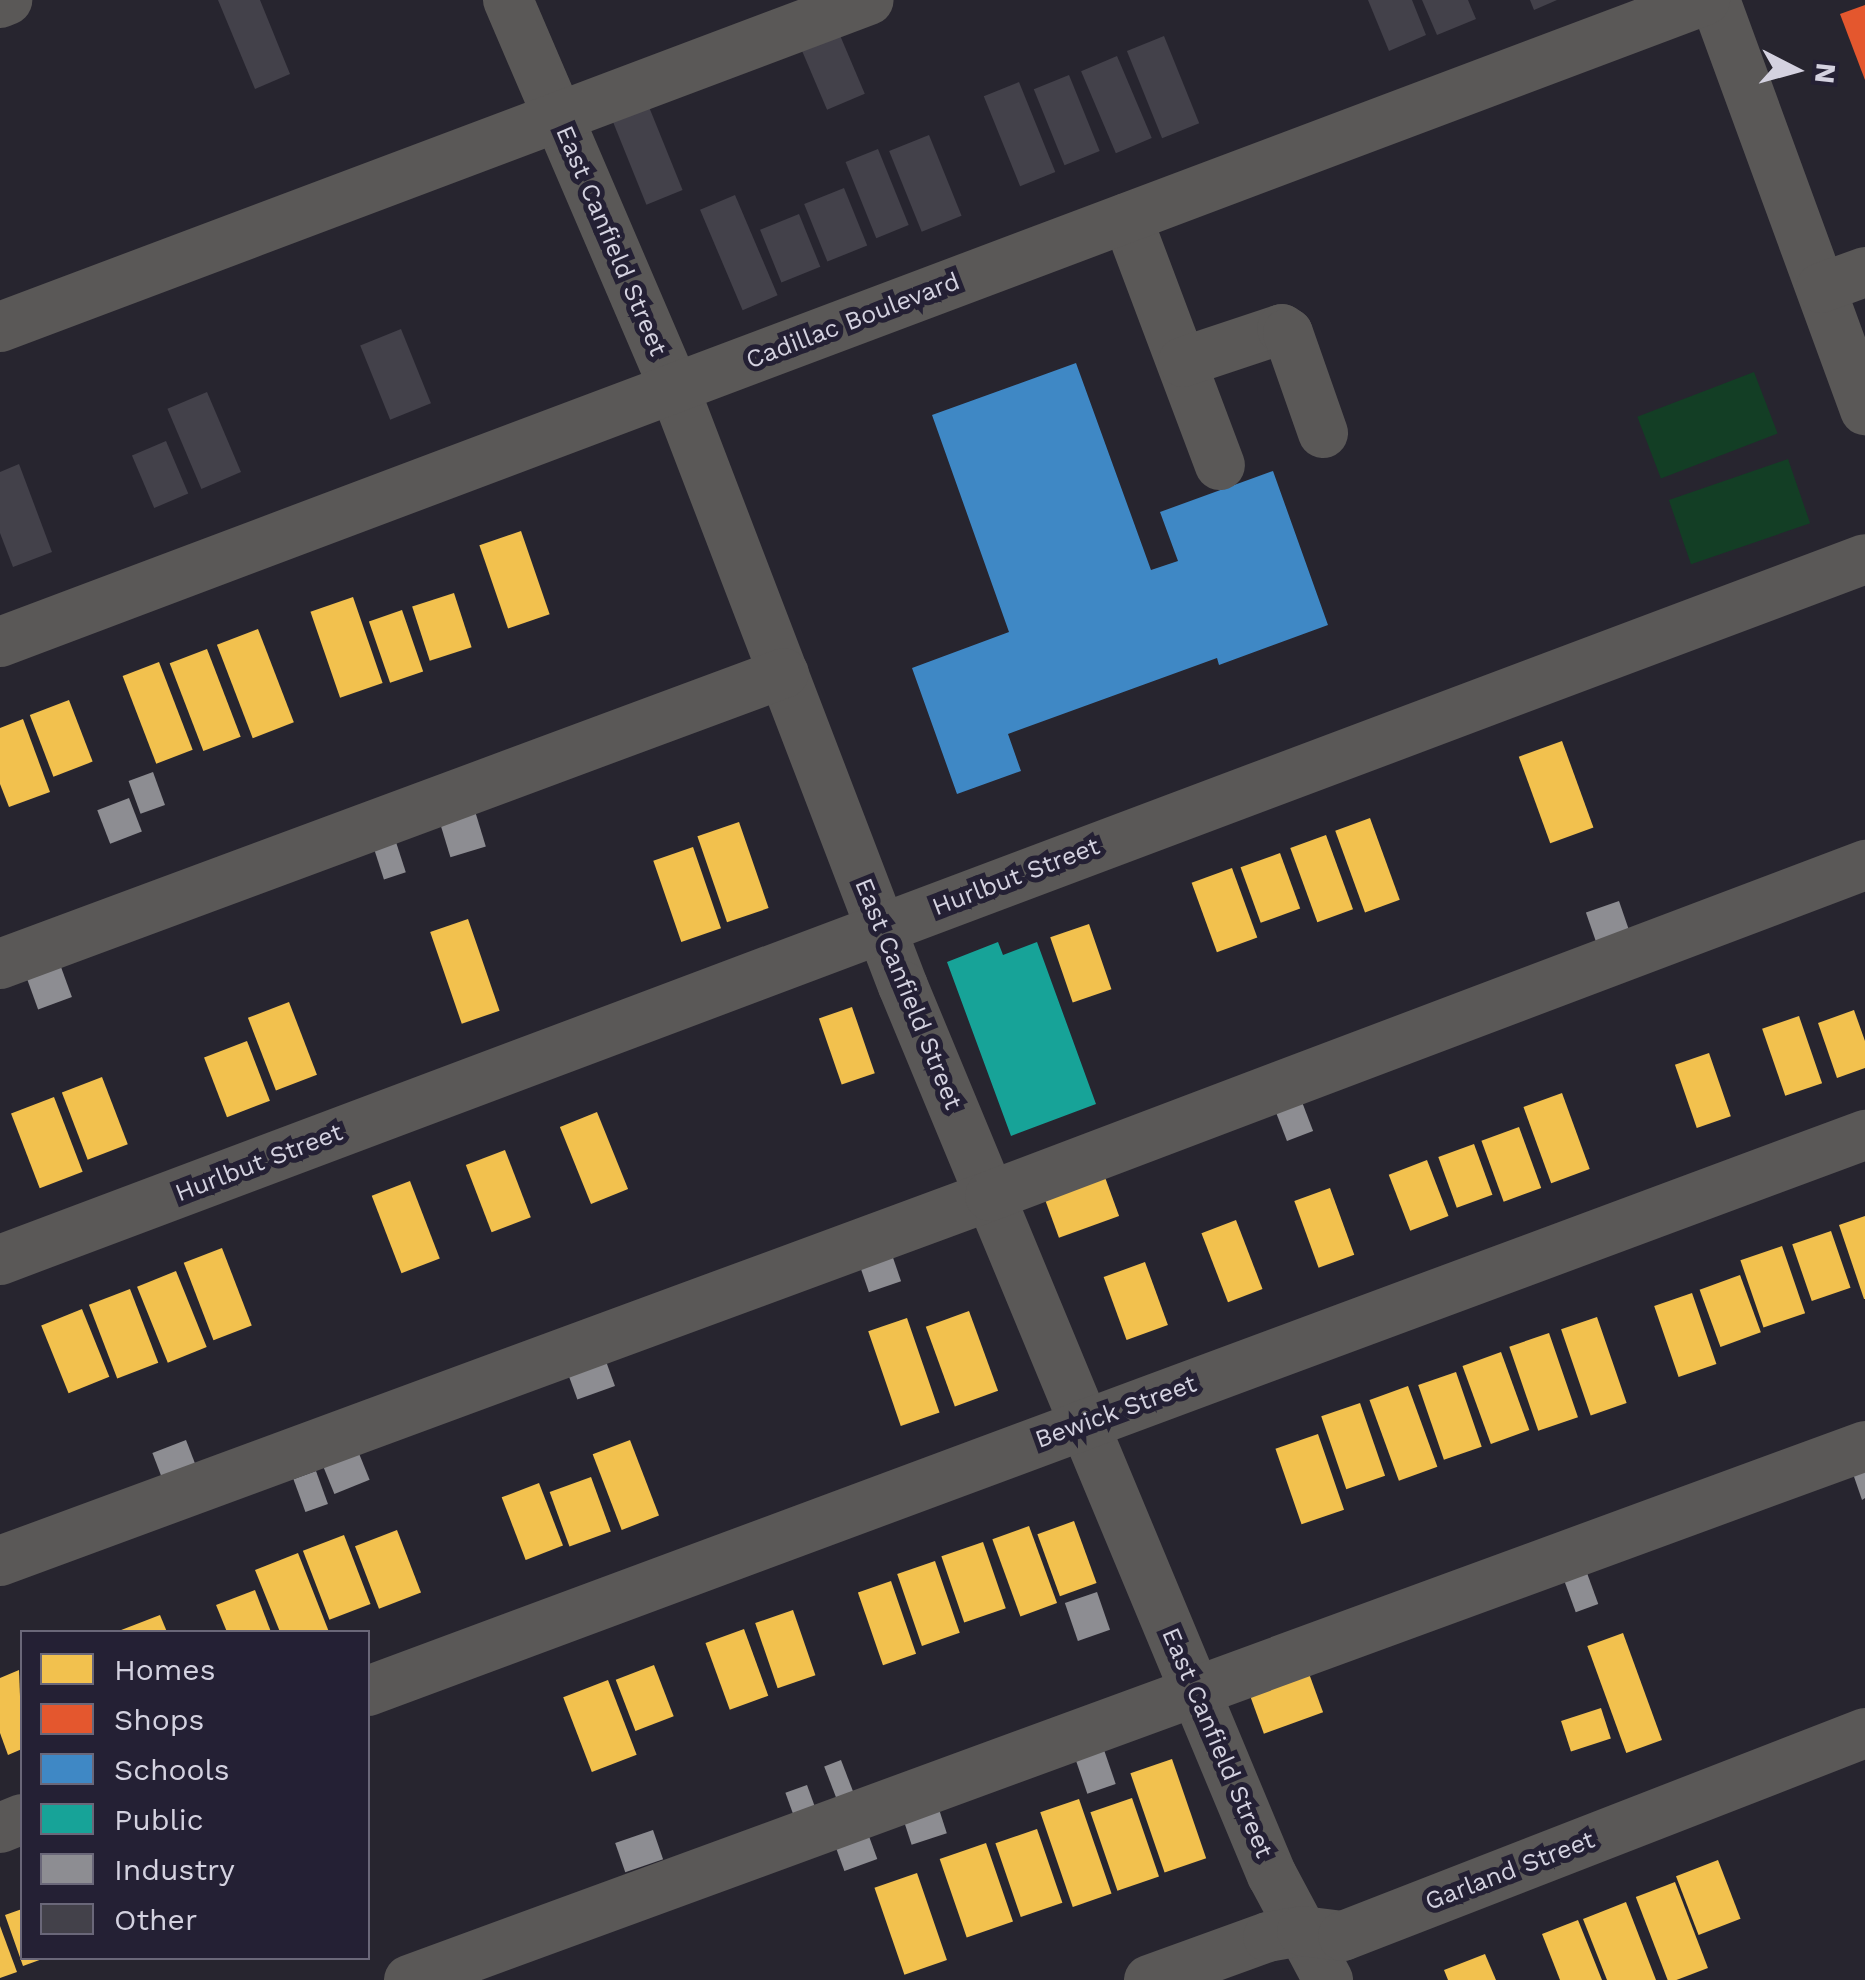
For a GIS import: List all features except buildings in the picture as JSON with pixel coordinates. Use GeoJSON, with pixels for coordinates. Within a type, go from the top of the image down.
{"type":"FeatureCollection","features":[{"type":"Feature","properties":{"kind":"street"},"geometry":{"type":"LineString","coordinates":[[0,3],[7,0]]}},
{"type":"Feature","properties":{"kind":"street","name":"East Canfield Street"},"geometry":{"type":"LineString","coordinates":[[508,0],[674,388],[882,928],[1084,1424],[1272,1875],[1328,1980]]}},
{"type":"Feature","properties":{"kind":"street"},"geometry":{"type":"LineString","coordinates":[[0,327],[869,0]]}},
{"type":"Feature","properties":{"kind":"street","name":"Cadillac Boulevard"},"geometry":{"type":"LineString","coordinates":[[0,642],[1705,0]]}},
{"type":"Feature","properties":{"kind":"street"},"geometry":{"type":"LineString","coordinates":[[1716,0],[1843,280],[1865,410]]}},
{"type":"Feature","properties":{"kind":"street"},"geometry":{"type":"LineString","coordinates":[[1127,218],[1220,464]]}},
{"type":"Feature","properties":{"kind":"street"},"geometry":{"type":"LineString","coordinates":[[1183,362],[1282,329],[1288,333],[1323,433]]}},
{"type":"Feature","properties":{"kind":"street","name":"Hurlbut Street"},"geometry":{"type":"LineString","coordinates":[[0,1260],[1865,559]]}},
{"type":"Feature","properties":{"kind":"street"},"geometry":{"type":"LineString","coordinates":[[0,964],[784,673]]}},
{"type":"Feature","properties":{"kind":"street"},"geometry":{"type":"LineString","coordinates":[[0,1561],[990,1196],[1865,865]]}},
{"type":"Feature","properties":{"kind":"street","name":"Bewick Street"},"geometry":{"type":"LineString","coordinates":[[370,1690],[1865,1135]]}},
{"type":"Feature","properties":{"kind":"street"},"geometry":{"type":"LineString","coordinates":[[409,1980],[1865,1446]]}},
{"type":"Feature","properties":{"kind":"street","name":"Garland Street"},"geometry":{"type":"LineString","coordinates":[[1149,1980],[1268,1937],[1302,1930],[1344,1936],[1865,1732]]}},
{"type":"Feature","properties":{"kind":"green space"},"geometry":{"type":"Polygon","coordinates":[[[1754,372],[1778,434],[1661,478],[1637,417],[1754,372]]]}},
{"type":"Feature","properties":{"kind":"green space"},"geometry":{"type":"Polygon","coordinates":[[[1788,459],[1810,523],[1691,564],[1669,500],[1788,459]]]}}]}
